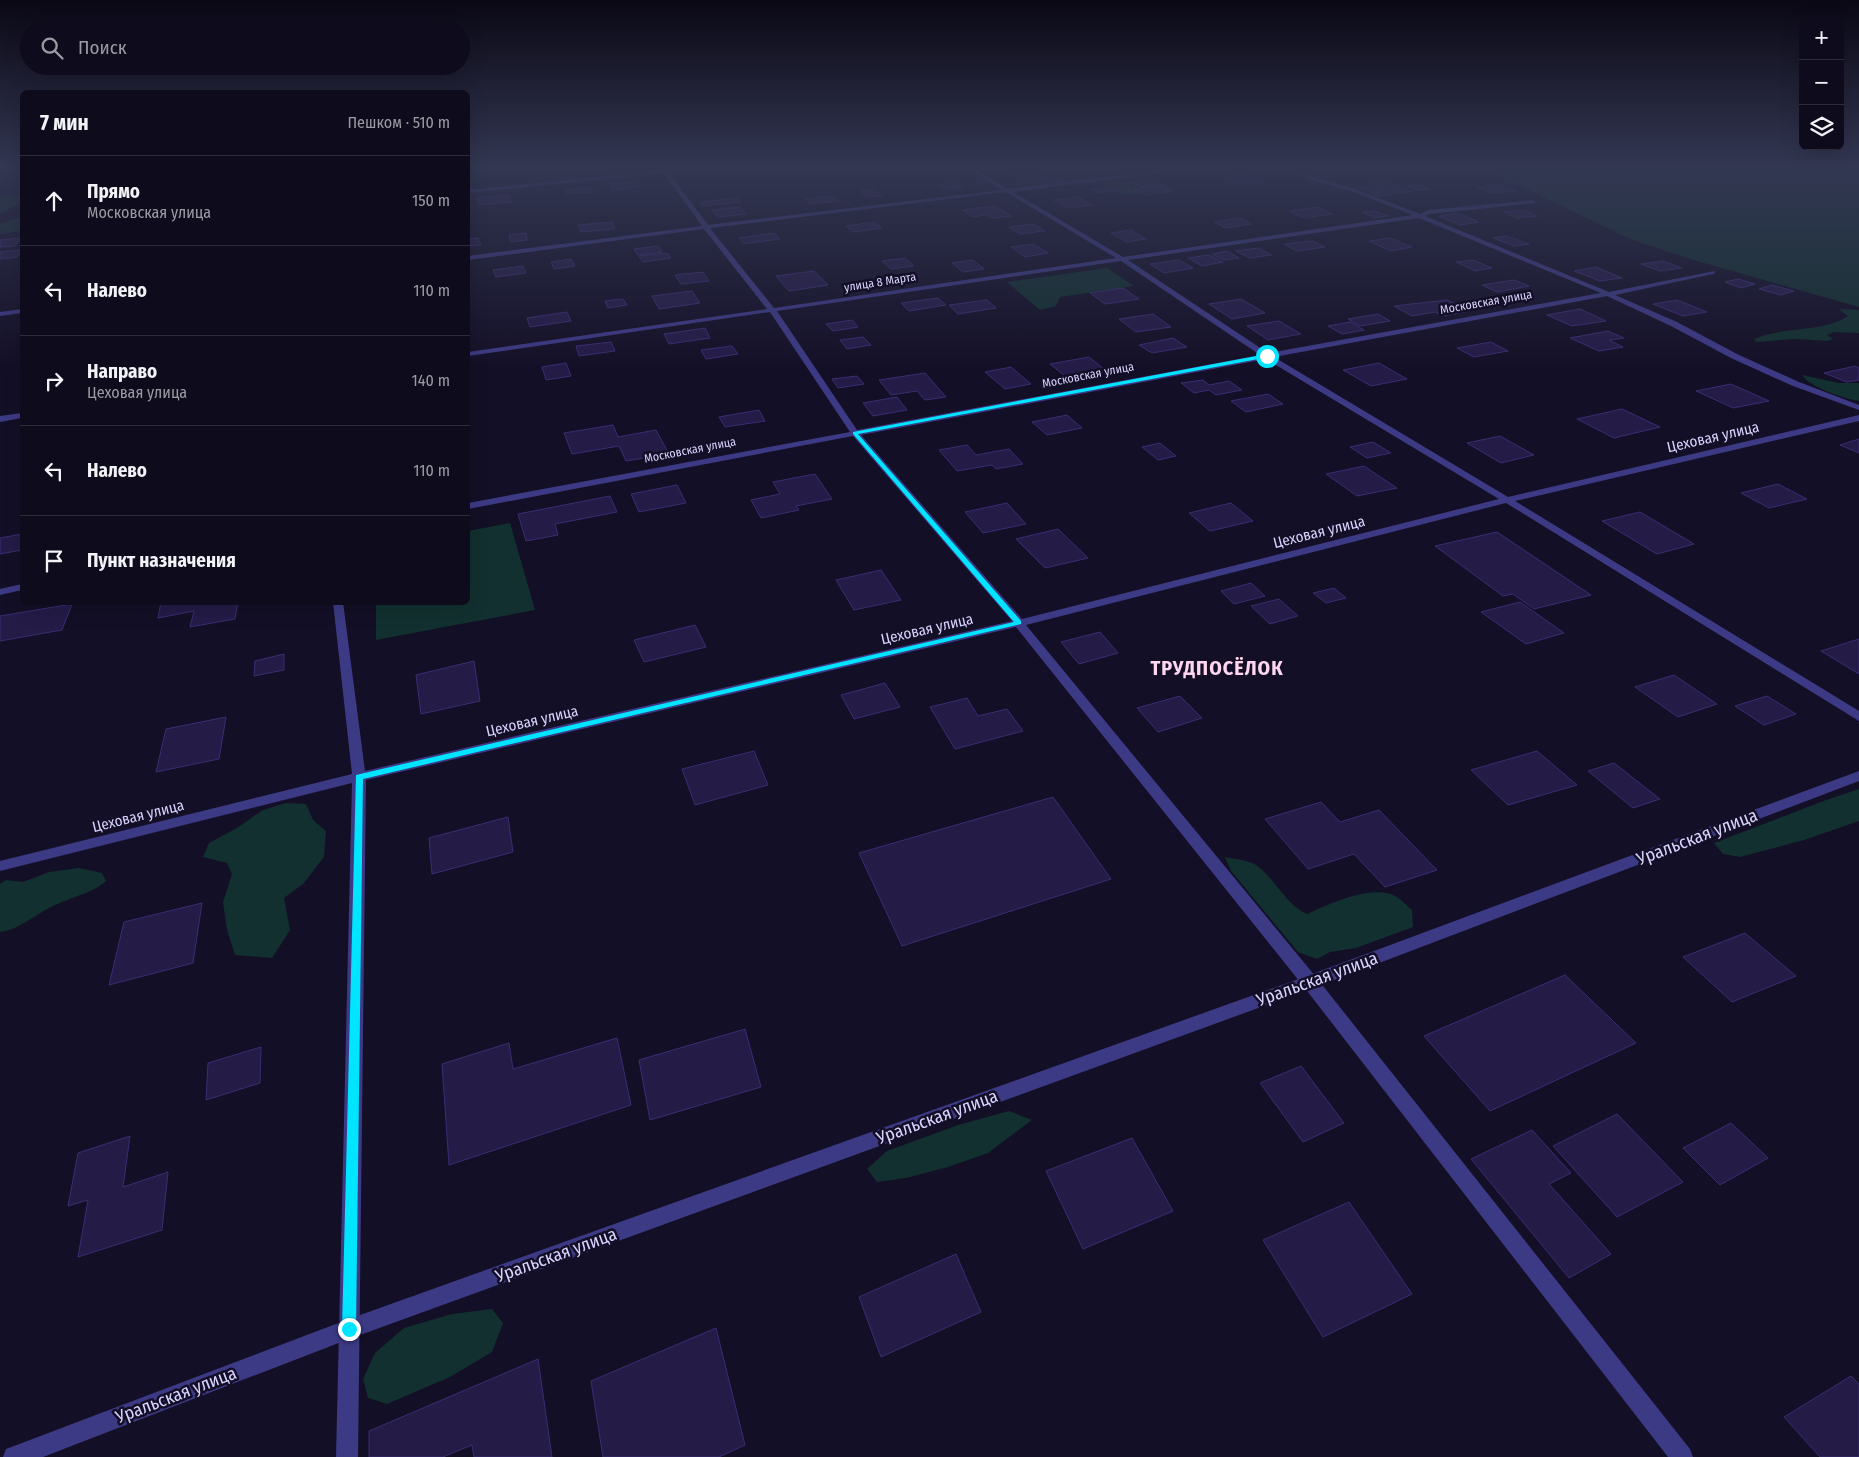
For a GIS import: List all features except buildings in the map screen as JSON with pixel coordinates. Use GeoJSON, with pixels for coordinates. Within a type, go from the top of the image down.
{"type":"FeatureCollection","features":[{"type":"Feature","properties":{"kind":"street"},"geometry":{"type":"LineString","coordinates":[[470,258],[652,234]]}},
{"type":"Feature","properties":{"kind":"street"},"geometry":{"type":"LineString","coordinates":[[712,234],[774,311],[854,433],[1019,623],[1310,982],[1682,1457]]}},
{"type":"Feature","properties":{"kind":"street"},"geometry":{"type":"LineString","coordinates":[[1080,234],[1122,259],[1267,356],[1507,500],[1859,717]]}},
{"type":"Feature","properties":{"kind":"street","name":"улица 8 Марта"},"geometry":{"type":"LineString","coordinates":[[470,354],[1295,234]]}},
{"type":"Feature","properties":{"kind":"street"},"geometry":{"type":"LineString","coordinates":[[1463,234],[1608,294],[1742,360],[1796,384],[1859,408]]}},
{"type":"Feature","properties":{"kind":"street","name":"Московская улица"},"geometry":{"type":"LineString","coordinates":[[470,506],[1608,294],[1713,272]]}},
{"type":"Feature","properties":{"kind":"street"},"geometry":{"type":"LineString","coordinates":[[0,314],[20,311]]}},
{"type":"Feature","properties":{"kind":"street"},"geometry":{"type":"LineString","coordinates":[[0,419],[20,416]]}},
{"type":"Feature","properties":{"kind":"street","name":"Цеховая улица"},"geometry":{"type":"LineString","coordinates":[[0,866],[359,777],[1019,623],[1507,500],[1859,418]]}},
{"type":"Feature","properties":{"kind":"street"},"geometry":{"type":"LineString","coordinates":[[0,592],[20,588]]}},
{"type":"Feature","properties":{"kind":"street"},"geometry":{"type":"LineString","coordinates":[[338,605],[359,777],[347,1457]]}},
{"type":"Feature","properties":{"kind":"street","name":"Уральская улица"},"geometry":{"type":"LineString","coordinates":[[14,1457],[349,1329],[1310,982],[1859,776]]}},
{"type":"Feature","properties":{"kind":"green space"},"geometry":{"type":"Polygon","coordinates":[[[1620,234],[1859,234],[1859,307],[1690,259],[1620,234]]]}},
{"type":"Feature","properties":{"kind":"green space"},"geometry":{"type":"Polygon","coordinates":[[[1107,268],[1134,286],[1060,297],[1056,306],[1040,310],[1007,282],[1107,268]]]}},
{"type":"Feature","properties":{"kind":"green space"},"geometry":{"type":"Polygon","coordinates":[[[1839,309],[1859,310],[1859,333],[1834,332],[1827,335],[1833,339],[1828,341],[1795,339],[1756,342],[1754,339],[1777,332],[1827,325],[1848,316],[1839,309]]]}},
{"type":"Feature","properties":{"kind":"green space"},"geometry":{"type":"Polygon","coordinates":[[[1802,375],[1839,383],[1859,383],[1859,401],[1819,388],[1802,375]]]}},
{"type":"Feature","properties":{"kind":"green space"},"geometry":{"type":"Polygon","coordinates":[[[510,523],[535,610],[376,640],[376,605],[470,605],[470,531],[510,523]]]}},
{"type":"Feature","properties":{"kind":"green space"},"geometry":{"type":"Polygon","coordinates":[[[1859,789],[1859,821],[1804,840],[1740,857],[1723,854],[1714,843],[1826,800],[1859,789]]]}},
{"type":"Feature","properties":{"kind":"green space"},"geometry":{"type":"Polygon","coordinates":[[[286,803],[306,804],[313,820],[326,831],[324,857],[303,884],[284,898],[290,930],[272,958],[235,955],[227,930],[223,902],[232,874],[227,863],[203,857],[209,843],[237,828],[263,810],[286,803]]]}},
{"type":"Feature","properties":{"kind":"green space"},"geometry":{"type":"Polygon","coordinates":[[[1225,857],[1256,865],[1269,877],[1286,898],[1299,910],[1307,914],[1352,896],[1376,892],[1387,893],[1399,898],[1412,910],[1413,927],[1356,948],[1330,952],[1317,959],[1298,952],[1231,871],[1225,857]]]}},
{"type":"Feature","properties":{"kind":"green space"},"geometry":{"type":"Polygon","coordinates":[[[79,868],[102,873],[106,881],[88,892],[53,906],[21,925],[0,932],[0,884],[6,880],[23,882],[49,872],[79,868]]]}},
{"type":"Feature","properties":{"kind":"green space"},"geometry":{"type":"Polygon","coordinates":[[[1009,1111],[1032,1120],[988,1153],[948,1167],[906,1178],[877,1182],[867,1169],[887,1151],[958,1125],[1009,1111]]]}},
{"type":"Feature","properties":{"kind":"green space"},"geometry":{"type":"Polygon","coordinates":[[[492,1309],[503,1323],[492,1352],[450,1377],[387,1404],[368,1398],[363,1379],[375,1353],[404,1328],[452,1314],[492,1309]]]}},
{"type":"Feature","properties":{"kind":"district","name":"ТРУДПОСЁЛОК"},"geometry":{"type":"Point","coordinates":[1217,668]}},
{"type":"Feature","properties":{"kind":"route"},"geometry":{"type":"LineString","coordinates":[[349,1329],[359,777],[1019,623],[854,433],[1267,356]]}}]}
